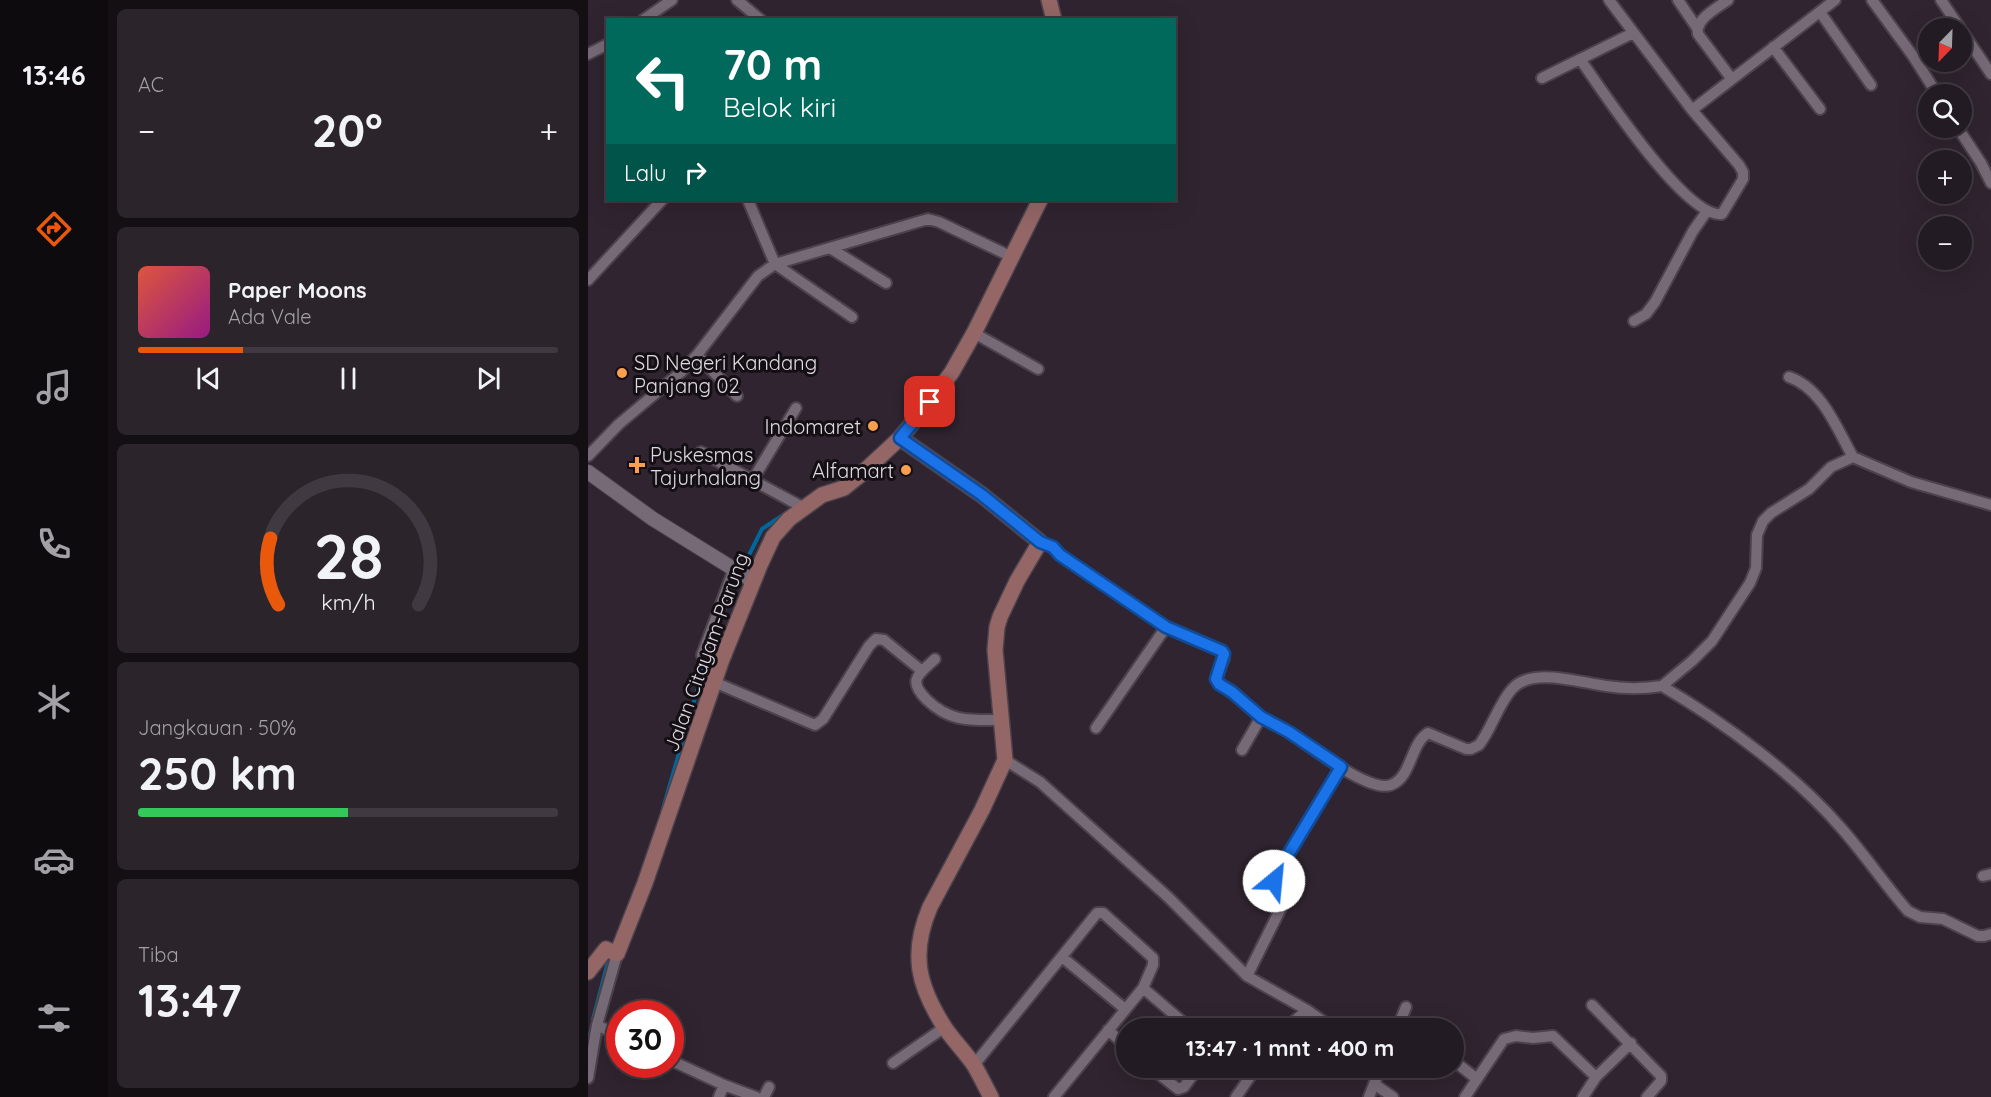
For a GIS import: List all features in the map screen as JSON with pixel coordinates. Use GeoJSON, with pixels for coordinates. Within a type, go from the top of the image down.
{"type":"FeatureCollection","features":[{"type":"Feature","properties":{"kind":"main road"},"geometry":{"type":"LineString","coordinates":[[1049,0],[1054,18]]}},
{"type":"Feature","properties":{"kind":"main road","name":"Jalan Citayam-Parung"},"geometry":{"type":"LineString","coordinates":[[588,972],[614,952],[645,883],[714,682],[742,574],[789,519],[822,495],[844,488],[900,438],[952,372],[974,333],[1040,201]]}},
{"type":"Feature","properties":{"kind":"main road"},"geometry":{"type":"LineString","coordinates":[[900,438],[982,495],[1040,542],[1017,581],[1000,617],[996,650],[1005,760],[982,810],[930,907],[918,945],[919,969],[926,992],[945,1028],[974,1065],[991,1097]]}},
{"type":"Feature","properties":{"kind":"street"},"geometry":{"type":"LineString","coordinates":[[647,18],[672,0]]}},
{"type":"Feature","properties":{"kind":"street"},"geometry":{"type":"LineString","coordinates":[[737,0],[759,18]]}},
{"type":"Feature","properties":{"kind":"street"},"geometry":{"type":"LineString","coordinates":[[1580,59],[1632,135],[1681,189],[1707,211],[1722,214],[1743,179],[1743,172],[1692,110],[1609,0]]}},
{"type":"Feature","properties":{"kind":"street"},"geometry":{"type":"LineString","coordinates":[[1678,0],[1697,28],[1698,34],[1731,78]]}},
{"type":"Feature","properties":{"kind":"street"},"geometry":{"type":"LineString","coordinates":[[1697,28],[1700,22],[1728,0]]}},
{"type":"Feature","properties":{"kind":"street"},"geometry":{"type":"LineString","coordinates":[[1692,110],[1835,0]]}},
{"type":"Feature","properties":{"kind":"street"},"geometry":{"type":"LineString","coordinates":[[1872,0],[1931,84]]}},
{"type":"Feature","properties":{"kind":"street"},"geometry":{"type":"LineString","coordinates":[[1941,0],[1953,18]]}},
{"type":"Feature","properties":{"kind":"street"},"geometry":{"type":"LineString","coordinates":[[1820,12],[1871,85]]}},
{"type":"Feature","properties":{"kind":"street"},"geometry":{"type":"LineString","coordinates":[[1542,78],[1633,33]]}},
{"type":"Feature","properties":{"kind":"street"},"geometry":{"type":"LineString","coordinates":[[588,54],[606,45]]}},
{"type":"Feature","properties":{"kind":"street"},"geometry":{"type":"LineString","coordinates":[[1972,46],[1991,74]]}},
{"type":"Feature","properties":{"kind":"street"},"geometry":{"type":"LineString","coordinates":[[1773,47],[1820,110]]}},
{"type":"Feature","properties":{"kind":"street"},"geometry":{"type":"LineString","coordinates":[[1965,138],[1991,183]]}},
{"type":"Feature","properties":{"kind":"street"},"geometry":{"type":"LineString","coordinates":[[588,280],[661,201]]}},
{"type":"Feature","properties":{"kind":"street"},"geometry":{"type":"LineString","coordinates":[[748,201],[775,264],[852,317]]}},
{"type":"Feature","properties":{"kind":"street"},"geometry":{"type":"LineString","coordinates":[[1634,321],[1646,314],[1655,302],[1693,231],[1707,211]]}},
{"type":"Feature","properties":{"kind":"street"},"geometry":{"type":"LineString","coordinates":[[588,456],[620,423],[669,383],[697,355],[758,276],[775,264],[925,220],[932,220],[1012,257]]}},
{"type":"Feature","properties":{"kind":"street"},"geometry":{"type":"LineString","coordinates":[[830,248],[886,284]]}},
{"type":"Feature","properties":{"kind":"street"},"geometry":{"type":"LineString","coordinates":[[974,333],[1038,369]]}},
{"type":"Feature","properties":{"kind":"street"},"geometry":{"type":"LineString","coordinates":[[697,355],[737,396]]}},
{"type":"Feature","properties":{"kind":"street"},"geometry":{"type":"LineString","coordinates":[[1789,377],[1800,381],[1815,395],[1853,457],[1911,482],[1991,504]]}},
{"type":"Feature","properties":{"kind":"street"},"geometry":{"type":"LineString","coordinates":[[752,481],[796,408]]}},
{"type":"Feature","properties":{"kind":"street"},"geometry":{"type":"LineString","coordinates":[[702,452],[804,508]]}},
{"type":"Feature","properties":{"kind":"street"},"geometry":{"type":"LineString","coordinates":[[1662,686],[1692,661],[1712,640],[1750,583],[1757,559],[1758,531],[1763,521],[1771,513],[1809,489],[1831,467],[1853,457]]}},
{"type":"Feature","properties":{"kind":"street"},"geometry":{"type":"LineString","coordinates":[[588,472],[653,519],[742,574],[702,655]]}},
{"type":"Feature","properties":{"kind":"street"},"geometry":{"type":"LineString","coordinates":[[1040,542],[1053,547],[1060,555],[1166,627],[1218,648],[1223,652],[1224,658],[1217,681],[1261,717],[1289,732],[1341,767],[1374,784],[1386,786],[1402,777],[1419,740],[1428,733],[1466,749],[1476,747],[1482,741],[1513,688],[1529,679],[1568,679],[1628,688],[1662,686],[1721,724],[1815,801],[1842,828],[1908,911],[1920,917],[1942,919],[1978,936],[1991,934]]}},
{"type":"Feature","properties":{"kind":"street"},"geometry":{"type":"LineString","coordinates":[[1096,728],[1166,627]]}},
{"type":"Feature","properties":{"kind":"street"},"geometry":{"type":"LineString","coordinates":[[714,682],[815,725],[823,719],[869,646],[876,639],[884,640],[922,671]]}},
{"type":"Feature","properties":{"kind":"street"},"geometry":{"type":"LineString","coordinates":[[935,659],[918,677],[917,690],[944,714],[961,719],[1003,720]]}},
{"type":"Feature","properties":{"kind":"street"},"geometry":{"type":"LineString","coordinates":[[1242,750],[1261,717]]}},
{"type":"Feature","properties":{"kind":"street"},"geometry":{"type":"LineString","coordinates":[[1005,760],[1040,782],[1168,897],[1247,976],[1318,1018]]}},
{"type":"Feature","properties":{"kind":"street"},"geometry":{"type":"LineString","coordinates":[[1247,976],[1285,900],[1285,895],[1275,885],[1274,878],[1341,767]]}},
{"type":"Feature","properties":{"kind":"street"},"geometry":{"type":"LineString","coordinates":[[974,1065],[1097,913],[1103,913],[1153,957],[1153,965],[1143,988],[1054,1097]]}},
{"type":"Feature","properties":{"kind":"street"},"geometry":{"type":"LineString","coordinates":[[588,1078],[597,1025],[614,952]]}},
{"type":"Feature","properties":{"kind":"street"},"geometry":{"type":"LineString","coordinates":[[1062,957],[1125,1009]]}},
{"type":"Feature","properties":{"kind":"street"},"geometry":{"type":"LineString","coordinates":[[1143,988],[1178,1018]]}},
{"type":"Feature","properties":{"kind":"street"},"geometry":{"type":"LineString","coordinates":[[1592,1005],[1661,1076],[1661,1081],[1647,1097]]}},
{"type":"Feature","properties":{"kind":"street"},"geometry":{"type":"LineString","coordinates":[[1402,1018],[1406,1007]]}},
{"type":"Feature","properties":{"kind":"street"},"geometry":{"type":"LineString","coordinates":[[1298,1018],[1307,1010]]}},
{"type":"Feature","properties":{"kind":"street"},"geometry":{"type":"LineString","coordinates":[[597,1025],[606,1029]]}},
{"type":"Feature","properties":{"kind":"street"},"geometry":{"type":"LineString","coordinates":[[893,1063],[945,1028]]}},
{"type":"Feature","properties":{"kind":"street"},"geometry":{"type":"LineString","coordinates":[[1108,1030],[1116,1038]]}},
{"type":"Feature","properties":{"kind":"street"},"geometry":{"type":"LineString","coordinates":[[1465,1097],[1504,1039],[1516,1036],[1533,1038],[1553,1036],[1596,1077]]}},
{"type":"Feature","properties":{"kind":"street"},"geometry":{"type":"LineString","coordinates":[[1583,1097],[1596,1077],[1631,1043]]}},
{"type":"Feature","properties":{"kind":"street"},"geometry":{"type":"LineString","coordinates":[[684,1066],[756,1097]]}},
{"type":"Feature","properties":{"kind":"street"},"geometry":{"type":"LineString","coordinates":[[1464,1069],[1477,1079]]}},
{"type":"Feature","properties":{"kind":"street"},"geometry":{"type":"LineString","coordinates":[[1163,1078],[1182,1093],[1191,1078]]}},
{"type":"Feature","properties":{"kind":"street"},"geometry":{"type":"LineString","coordinates":[[1236,1097],[1250,1078]]}},
{"type":"Feature","properties":{"kind":"street"},"geometry":{"type":"LineString","coordinates":[[1369,1097],[1377,1078]]}},
{"type":"Feature","properties":{"kind":"street"},"geometry":{"type":"LineString","coordinates":[[1374,1084],[1393,1097]]}},
{"type":"Feature","properties":{"kind":"street"},"geometry":{"type":"LineString","coordinates":[[719,1097],[724,1085]]}},
{"type":"Feature","properties":{"kind":"waterway"},"geometry":{"type":"LineString","coordinates":[[720,621],[737,579],[762,529],[786,513]]}},
{"type":"Feature","properties":{"kind":"waterway"},"geometry":{"type":"LineString","coordinates":[[662,812],[705,663]]}},
{"type":"Feature","properties":{"kind":"waterway"},"geometry":{"type":"LineString","coordinates":[[593,1019],[610,954]]}},
{"type":"Feature","properties":{"kind":"waterway"},"geometry":{"type":"LineString","coordinates":[[588,1044],[591,1030]]}},
{"type":"Feature","properties":{"kind":"place","name":"SD Negeri Kandang Panjang 02"},"geometry":{"type":"Point","coordinates":[622,373]}},
{"type":"Feature","properties":{"kind":"place","name":"Indomaret"},"geometry":{"type":"Point","coordinates":[873,426]}},
{"type":"Feature","properties":{"kind":"place","name":"Puskesmas Tajurhalang"},"geometry":{"type":"Point","coordinates":[637,465]}},
{"type":"Feature","properties":{"kind":"place","name":"Alfamart"},"geometry":{"type":"Point","coordinates":[906,470]}},
{"type":"Feature","properties":{"kind":"route"},"geometry":{"type":"LineString","coordinates":[[930,402],[900,438],[982,495],[1040,542],[1053,547],[1060,555],[1114,593],[1166,627],[1218,648],[1224,654],[1216,679],[1219,684],[1261,717],[1289,732],[1341,767],[1274,881]]}}]}
